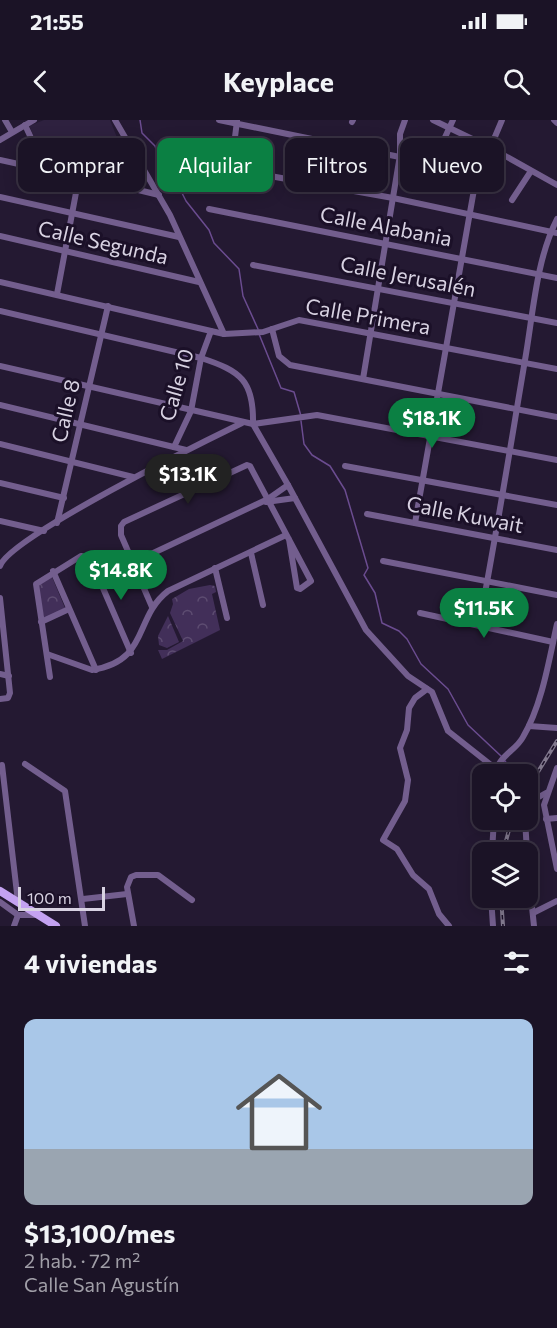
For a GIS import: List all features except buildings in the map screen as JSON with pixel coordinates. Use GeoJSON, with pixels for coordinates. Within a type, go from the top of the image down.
{"type":"FeatureCollection","features":[{"type":"Feature","properties":{"kind":"main road"},"geometry":{"type":"LineString","coordinates":[[0,891],[42,915],[56,926]]}},
{"type":"Feature","properties":{"kind":"street"},"geometry":{"type":"LineString","coordinates":[[5,120],[12,132]]}},
{"type":"Feature","properties":{"kind":"street"},"geometry":{"type":"LineString","coordinates":[[0,140],[34,120]]}},
{"type":"Feature","properties":{"kind":"street"},"geometry":{"type":"LineString","coordinates":[[115,120],[131,152],[159,195],[224,334]]}},
{"type":"Feature","properties":{"kind":"street"},"geometry":{"type":"LineString","coordinates":[[219,120],[237,121],[400,155],[363,379]]}},
{"type":"Feature","properties":{"kind":"street"},"geometry":{"type":"LineString","coordinates":[[400,138],[405,120]]}},
{"type":"Feature","properties":{"kind":"street"},"geometry":{"type":"LineString","coordinates":[[433,120],[470,138]]}},
{"type":"Feature","properties":{"kind":"street"},"geometry":{"type":"LineString","coordinates":[[445,138],[453,120]]}},
{"type":"Feature","properties":{"kind":"street"},"geometry":{"type":"LineString","coordinates":[[494,138],[502,120]]}},
{"type":"Feature","properties":{"kind":"street"},"geometry":{"type":"LineString","coordinates":[[235,138],[237,121]]}},
{"type":"Feature","properties":{"kind":"street"},"geometry":{"type":"LineString","coordinates":[[25,125],[31,138]]}},
{"type":"Feature","properties":{"kind":"street"},"geometry":{"type":"LineString","coordinates":[[504,156],[557,185]]}},
{"type":"Feature","properties":{"kind":"street"},"geometry":{"type":"LineString","coordinates":[[0,160],[18,164]]}},
{"type":"Feature","properties":{"kind":"street"},"geometry":{"type":"LineString","coordinates":[[512,200],[531,171]]}},
{"type":"Feature","properties":{"kind":"street"},"geometry":{"type":"LineString","coordinates":[[273,176],[554,232]]}},
{"type":"Feature","properties":{"kind":"street"},"geometry":{"type":"LineString","coordinates":[[57,294],[76,192]]}},
{"type":"Feature","properties":{"kind":"street"},"geometry":{"type":"LineString","coordinates":[[145,192],[159,195]]}},
{"type":"Feature","properties":{"kind":"street"},"geometry":{"type":"LineString","coordinates":[[415,523],[473,192]]}},
{"type":"Feature","properties":{"kind":"street"},"geometry":{"type":"LineString","coordinates":[[0,197],[179,237]]}},
{"type":"Feature","properties":{"kind":"street","name":"Calle Alabania"},"geometry":{"type":"LineString","coordinates":[[209,209],[557,278]]}},
{"type":"Feature","properties":{"kind":"street"},"geometry":{"type":"LineString","coordinates":[[479,625],[497,538],[540,274],[557,219]]}},
{"type":"Feature","properties":{"kind":"street","name":"Calle Segunda"},"geometry":{"type":"LineString","coordinates":[[0,236],[199,282]]}},
{"type":"Feature","properties":{"kind":"street","name":"Calle Jerusalén"},"geometry":{"type":"LineString","coordinates":[[253,265],[557,323]]}},
{"type":"Feature","properties":{"kind":"street","name":"Calle Primera"},"geometry":{"type":"LineString","coordinates":[[0,282],[224,334],[263,332],[299,320],[557,369]]}},
{"type":"Feature","properties":{"kind":"street","name":"Calle 8"},"geometry":{"type":"LineString","coordinates":[[57,523],[108,306]]}},
{"type":"Feature","properties":{"kind":"street"},"geometry":{"type":"LineString","coordinates":[[0,311],[201,358],[231,369],[250,390],[254,402],[253,424],[366,630],[408,676],[433,694],[448,730],[488,764]]}},
{"type":"Feature","properties":{"kind":"street"},"geometry":{"type":"LineString","coordinates":[[272,329],[279,356],[285,363],[557,417]]}},
{"type":"Feature","properties":{"kind":"street","name":"Calle 10"},"geometry":{"type":"LineString","coordinates":[[174,447],[191,411],[201,358],[211,331]]}},
{"type":"Feature","properties":{"kind":"street"},"geometry":{"type":"LineString","coordinates":[[0,366],[253,424],[309,415],[557,460]]}},
{"type":"Feature","properties":{"kind":"street"},"geometry":{"type":"LineString","coordinates":[[0,405],[187,450]]}},
{"type":"Feature","properties":{"kind":"street"},"geometry":{"type":"LineString","coordinates":[[1,563],[44,531],[133,477],[243,422]]}},
{"type":"Feature","properties":{"kind":"street"},"geometry":{"type":"LineString","coordinates":[[0,444],[133,477]]}},
{"type":"Feature","properties":{"kind":"street"},"geometry":{"type":"LineString","coordinates":[[152,607],[121,535],[121,526],[124,522],[244,466],[250,466],[266,501],[288,537],[311,581],[300,589],[297,588],[288,537]]}},
{"type":"Feature","properties":{"kind":"street"},"geometry":{"type":"LineString","coordinates":[[345,466],[557,506]]}},
{"type":"Feature","properties":{"kind":"street"},"geometry":{"type":"LineString","coordinates":[[0,483],[64,498]]}},
{"type":"Feature","properties":{"kind":"street"},"geometry":{"type":"LineString","coordinates":[[132,563],[266,501],[288,485]]}},
{"type":"Feature","properties":{"kind":"street"},"geometry":{"type":"LineString","coordinates":[[266,501],[295,498]]}},
{"type":"Feature","properties":{"kind":"street","name":"Calle Kuwait"},"geometry":{"type":"LineString","coordinates":[[367,514],[557,550]]}},
{"type":"Feature","properties":{"kind":"street"},"geometry":{"type":"LineString","coordinates":[[0,521],[44,531]]}},
{"type":"Feature","properties":{"kind":"street"},"geometry":{"type":"LineString","coordinates":[[47,654],[87,669],[96,670],[130,653],[152,607],[168,591],[288,537]]}},
{"type":"Feature","properties":{"kind":"street"},"geometry":{"type":"LineString","coordinates":[[251,553],[263,605]]}},
{"type":"Feature","properties":{"kind":"street"},"geometry":{"type":"LineString","coordinates":[[50,676],[36,582],[81,556],[90,558],[130,653]]}},
{"type":"Feature","properties":{"kind":"street"},"geometry":{"type":"LineString","coordinates":[[383,561],[557,595]]}},
{"type":"Feature","properties":{"kind":"street"},"geometry":{"type":"LineString","coordinates":[[215,568],[227,618]]}},
{"type":"Feature","properties":{"kind":"street"},"geometry":{"type":"LineString","coordinates":[[53,571],[96,670]]}},
{"type":"Feature","properties":{"kind":"street"},"geometry":{"type":"LineString","coordinates":[[0,598],[2,636],[10,696],[0,699]]}},
{"type":"Feature","properties":{"kind":"street"},"geometry":{"type":"LineString","coordinates":[[42,622],[69,609]]}},
{"type":"Feature","properties":{"kind":"street"},"geometry":{"type":"LineString","coordinates":[[420,612],[553,642]]}},
{"type":"Feature","properties":{"kind":"street"},"geometry":{"type":"LineString","coordinates":[[499,764],[520,743],[529,726],[557,624]]}},
{"type":"Feature","properties":{"kind":"street"},"geometry":{"type":"LineString","coordinates":[[0,674],[9,676]]}},
{"type":"Feature","properties":{"kind":"street"},"geometry":{"type":"LineString","coordinates":[[428,689],[415,698],[409,708],[407,730],[400,748],[408,780],[405,801],[383,840],[397,849],[413,875],[429,889],[439,914],[449,926]]}},
{"type":"Feature","properties":{"kind":"street"},"geometry":{"type":"LineString","coordinates":[[529,726],[557,728]]}},
{"type":"Feature","properties":{"kind":"street"},"geometry":{"type":"LineString","coordinates":[[25,764],[60,786],[68,798],[85,926]]}},
{"type":"Feature","properties":{"kind":"street"},"geometry":{"type":"LineString","coordinates":[[2,765],[18,902]]}},
{"type":"Feature","properties":{"kind":"street"},"geometry":{"type":"LineString","coordinates":[[557,768],[546,793],[546,819],[557,865]]}},
{"type":"Feature","properties":{"kind":"street"},"geometry":{"type":"LineString","coordinates":[[538,797],[546,793]]}},
{"type":"Feature","properties":{"kind":"street"},"geometry":{"type":"LineString","coordinates":[[546,819],[557,818]]}},
{"type":"Feature","properties":{"kind":"street"},"geometry":{"type":"LineString","coordinates":[[134,926],[127,894],[131,878],[151,873],[165,879],[192,900]]}},
{"type":"Feature","properties":{"kind":"street"},"geometry":{"type":"LineString","coordinates":[[83,899],[127,894]]}},
{"type":"Feature","properties":{"kind":"street"},"geometry":{"type":"LineString","coordinates":[[533,913],[557,900]]}},
{"type":"Feature","properties":{"kind":"street"},"geometry":{"type":"LineString","coordinates":[[0,902],[18,915],[42,915]]}},
{"type":"Feature","properties":{"kind":"street"},"geometry":{"type":"LineString","coordinates":[[492,908],[493,926]]}},
{"type":"Feature","properties":{"kind":"street"},"geometry":{"type":"LineString","coordinates":[[532,908],[534,926]]}},
{"type":"Feature","properties":{"kind":"street"},"geometry":{"type":"LineString","coordinates":[[14,926],[18,915]]}},
{"type":"Feature","properties":{"kind":"shaded area"},"geometry":{"type":"Polygon","coordinates":[[[44,120],[110,120],[117,138],[35,138],[29,126],[44,120]]]}},
{"type":"Feature","properties":{"kind":"green space"},"geometry":{"type":"Polygon","coordinates":[[[52,577],[65,608],[44,619],[38,584],[52,577]]]}},
{"type":"Feature","properties":{"kind":"green space"},"geometry":{"type":"Polygon","coordinates":[[[215,586],[216,592],[212,594],[220,630],[162,659],[158,650],[167,650],[183,641],[170,613],[172,599],[189,589],[215,586]]]}},
{"type":"Feature","properties":{"kind":"green space"},"geometry":{"type":"Polygon","coordinates":[[[168,616],[179,642],[167,648],[159,645],[158,636],[168,616]]]}},
{"type":"Feature","properties":{"kind":"waterway"},"geometry":{"type":"LineString","coordinates":[[140,120],[142,133],[155,146],[165,172],[175,179],[186,201],[209,230],[214,243],[239,269],[243,296],[258,329]]}},
{"type":"Feature","properties":{"kind":"waterway"},"geometry":{"type":"LineString","coordinates":[[259,334],[281,388],[294,392],[301,416]]}},
{"type":"Feature","properties":{"kind":"waterway"},"geometry":{"type":"LineString","coordinates":[[301,421],[304,444],[312,455],[330,466],[345,490],[368,568],[364,575],[375,593],[382,623],[399,631],[407,639],[421,664],[448,689],[468,725],[501,756]]}},
{"type":"Feature","properties":{"kind":"waterway"},"geometry":{"type":"LineString","coordinates":[[504,760],[507,764]]}},
{"type":"Feature","properties":{"kind":"railway"},"geometry":{"type":"LineString","coordinates":[[538,772],[557,741]]}},
{"type":"Feature","properties":{"kind":"railway"},"geometry":{"type":"LineString","coordinates":[[506,842],[509,830]]}},
{"type":"Feature","properties":{"kind":"railway"},"geometry":{"type":"LineString","coordinates":[[502,908],[503,926]]}}]}
